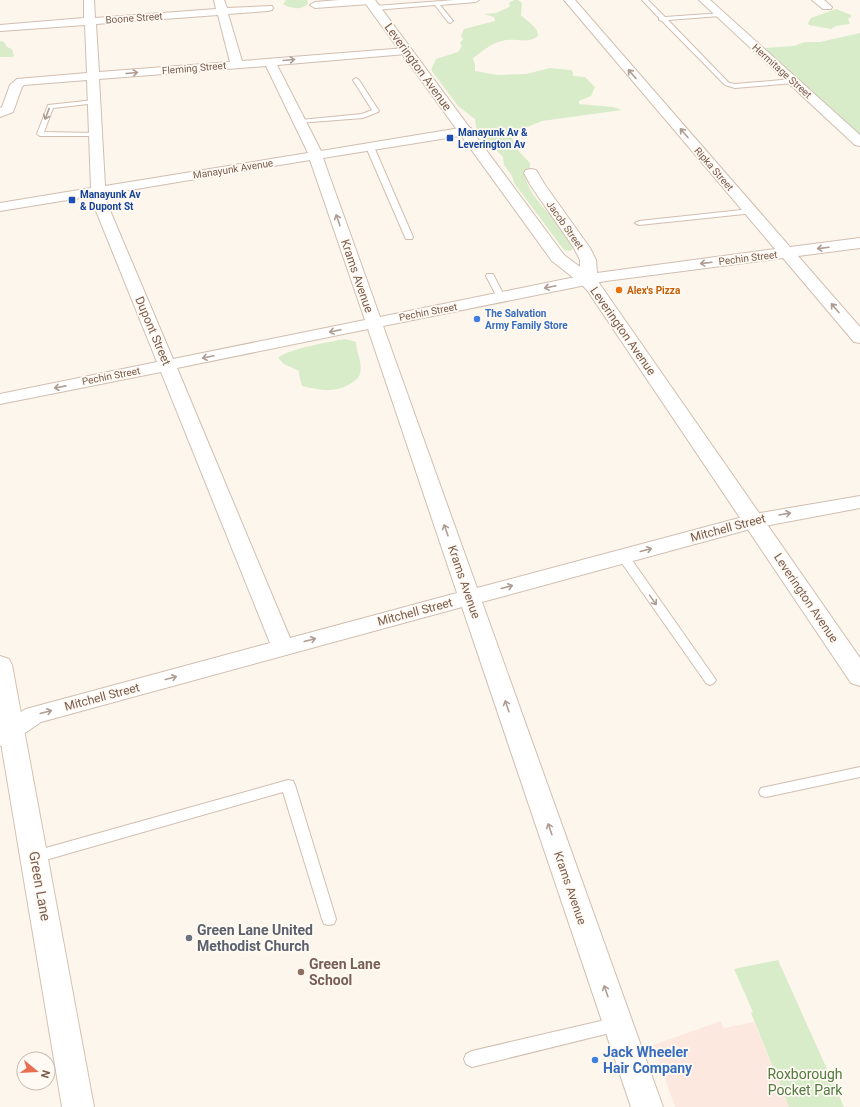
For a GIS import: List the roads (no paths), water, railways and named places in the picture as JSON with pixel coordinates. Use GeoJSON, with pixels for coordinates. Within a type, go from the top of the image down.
{"type":"FeatureCollection","features":[{"type":"Feature","properties":{"kind":"street","name":"Dupont Street"},"geometry":{"type":"LineString","coordinates":[[89,0],[99,201],[284,647]]}},
{"type":"Feature","properties":{"kind":"street"},"geometry":{"type":"LineString","coordinates":[[219,0],[237,65]]}},
{"type":"Feature","properties":{"kind":"street","name":"Ripka Street"},"geometry":{"type":"LineString","coordinates":[[569,0],[860,338]]}},
{"type":"Feature","properties":{"kind":"street","name":"Hermitage Street"},"geometry":{"type":"LineString","coordinates":[[704,0],[860,142]]}},
{"type":"Feature","properties":{"kind":"street"},"geometry":{"type":"LineString","coordinates":[[817,0],[826,7]]}},
{"type":"Feature","properties":{"kind":"street"},"geometry":{"type":"LineString","coordinates":[[315,5],[371,3]]}},
{"type":"Feature","properties":{"kind":"street","name":"Leverington Avenue"},"geometry":{"type":"LineString","coordinates":[[371,3],[558,258],[569,268],[588,279],[860,677]]}},
{"type":"Feature","properties":{"kind":"street","name":"Boone Street"},"geometry":{"type":"LineString","coordinates":[[0,28],[268,8]]}},
{"type":"Feature","properties":{"kind":"street","name":"Fleming Street"},"geometry":{"type":"LineString","coordinates":[[0,113],[8,109],[18,83],[406,51]]}},
{"type":"Feature","properties":{"kind":"street","name":"Krams Avenue"},"geometry":{"type":"LineString","coordinates":[[270,62],[315,156],[647,1107]]}},
{"type":"Feature","properties":{"kind":"street","name":"Manayunk Avenue"},"geometry":{"type":"LineString","coordinates":[[0,207],[466,131]]}},
{"type":"Feature","properties":{"kind":"street","name":"Jacob Street"},"geometry":{"type":"LineString","coordinates":[[531,174],[582,248],[588,260],[588,279]]}},
{"type":"Feature","properties":{"kind":"street","name":"Pechin Street"},"geometry":{"type":"LineString","coordinates":[[0,399],[588,279],[860,243]]}},
{"type":"Feature","properties":{"kind":"street","name":"Mitchell Street"},"geometry":{"type":"LineString","coordinates":[[6,733],[34,715],[284,647],[754,521],[860,502]]}},
{"type":"Feature","properties":{"kind":"street","name":"Green Lane"},"geometry":{"type":"LineString","coordinates":[[0,665],[6,733],[35,857],[78,1107]]}},
{"type":"Feature","properties":{"kind":"lane"},"geometry":{"type":"LineString","coordinates":[[371,3],[436,3],[476,0]]}},
{"type":"Feature","properties":{"kind":"lane"},"geometry":{"type":"LineString","coordinates":[[645,0],[729,86],[793,81]]}},
{"type":"Feature","properties":{"kind":"lane"},"geometry":{"type":"LineString","coordinates":[[436,3],[450,21]]}},
{"type":"Feature","properties":{"kind":"lane"},"geometry":{"type":"LineString","coordinates":[[661,18],[720,14]]}},
{"type":"Feature","properties":{"kind":"lane"},"geometry":{"type":"LineString","coordinates":[[300,122],[363,116],[376,111],[356,80]]}},
{"type":"Feature","properties":{"kind":"lane"},"geometry":{"type":"LineString","coordinates":[[94,102],[50,106],[40,134],[96,135]]}},
{"type":"Feature","properties":{"kind":"lane"},"geometry":{"type":"LineString","coordinates":[[370,147],[409,237]]}},
{"type":"Feature","properties":{"kind":"lane"},"geometry":{"type":"LineString","coordinates":[[639,223],[751,211]]}},
{"type":"Feature","properties":{"kind":"lane"},"geometry":{"type":"LineString","coordinates":[[490,276],[501,297]]}},
{"type":"Feature","properties":{"kind":"lane"},"geometry":{"type":"LineString","coordinates":[[623,556],[710,680]]}},
{"type":"Feature","properties":{"kind":"lane"},"geometry":{"type":"LineString","coordinates":[[766,792],[860,772]]}},
{"type":"Feature","properties":{"kind":"lane"},"geometry":{"type":"LineString","coordinates":[[35,857],[288,785],[329,919]]}},
{"type":"Feature","properties":{"kind":"lane"},"geometry":{"type":"LineString","coordinates":[[472,1059],[618,1024]]}},
{"type":"Feature","properties":{"kind":"place","name":"Manayunk Av & Leverington Av"},"geometry":{"type":"Point","coordinates":[450,138]}},
{"type":"Feature","properties":{"kind":"place","name":"Manayunk Av & Dupont St"},"geometry":{"type":"Point","coordinates":[72,200]}},
{"type":"Feature","properties":{"kind":"place","name":"Alex's Pizza"},"geometry":{"type":"Point","coordinates":[619,290]}},
{"type":"Feature","properties":{"kind":"place","name":"The Salvation Army Family Store"},"geometry":{"type":"Point","coordinates":[477,319]}},
{"type":"Feature","properties":{"kind":"place","name":"Green Lane United Methodist Church"},"geometry":{"type":"Point","coordinates":[189,938]}},
{"type":"Feature","properties":{"kind":"place","name":"Green Lane School"},"geometry":{"type":"Point","coordinates":[301,972]}},
{"type":"Feature","properties":{"kind":"place","name":"Jack Wheeler Hair Company"},"geometry":{"type":"Point","coordinates":[595,1060]}},
{"type":"Feature","properties":{"kind":"park label","name":"Roxborough Pocket Park"},"geometry":{"type":"Point","coordinates":[805,1082]}}]}
